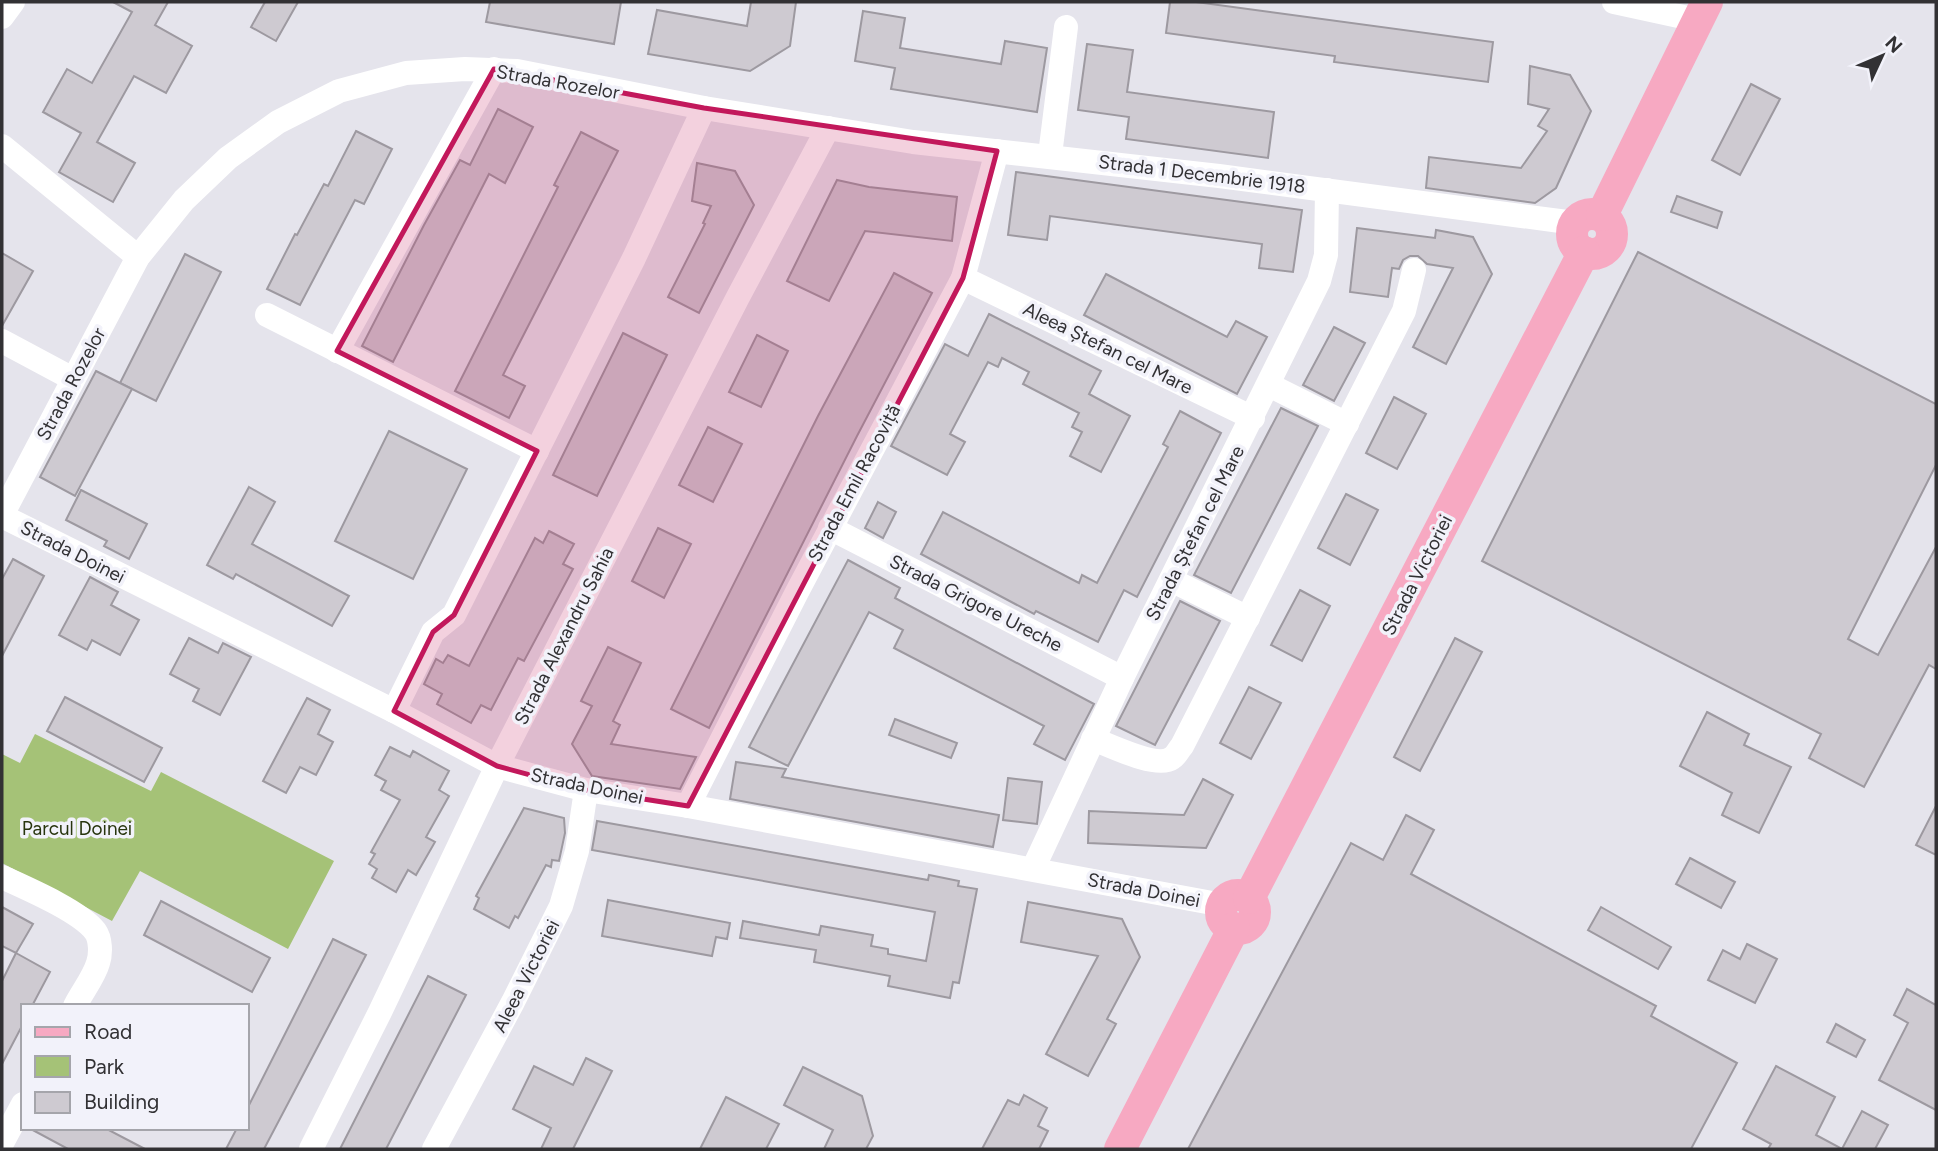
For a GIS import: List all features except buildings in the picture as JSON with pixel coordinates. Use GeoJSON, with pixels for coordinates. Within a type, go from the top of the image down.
{"type":"FeatureCollection","features":[{"type":"Feature","properties":{"kind":"main road","name":"Strada Victoriei"},"geometry":{"type":"LineString","coordinates":[[1120,1149],[1235,910],[1702,11]]}},
{"type":"Feature","properties":{"kind":"street"},"geometry":{"type":"LineString","coordinates":[[2,16],[13,2]]}},
{"type":"Feature","properties":{"kind":"street"},"geometry":{"type":"LineString","coordinates":[[1614,2],[1702,11]]}},
{"type":"Feature","properties":{"kind":"street"},"geometry":{"type":"LineString","coordinates":[[1050,155],[1066,27]]}},
{"type":"Feature","properties":{"kind":"street"},"geometry":{"type":"LineString","coordinates":[[337,351],[494,69]]}},
{"type":"Feature","properties":{"kind":"street","name":"Strada Rozelor"},"geometry":{"type":"LineString","coordinates":[[2,515],[138,257],[184,200],[228,158],[278,122],[315,102],[350,88],[406,74],[438,70],[494,69],[828,128]]}},
{"type":"Feature","properties":{"kind":"street"},"geometry":{"type":"LineString","coordinates":[[394,711],[433,632],[454,615],[634,258],[704,108]]}},
{"type":"Feature","properties":{"kind":"street","name":"Strada 1 Decembrie 1918"},"geometry":{"type":"LineString","coordinates":[[828,128],[1327,190],[1587,230]]}},
{"type":"Feature","properties":{"kind":"street","name":"Strada Alexandru Sahia"},"geometry":{"type":"LineString","coordinates":[[311,1149],[380,1012],[497,766],[828,128]]}},
{"type":"Feature","properties":{"kind":"street"},"geometry":{"type":"LineString","coordinates":[[2,146],[138,257]]}},
{"type":"Feature","properties":{"kind":"street","name":"Strada Emil Racoviță"},"geometry":{"type":"LineString","coordinates":[[688,806],[830,528],[963,278],[998,151]]}},
{"type":"Feature","properties":{"kind":"street","name":"Strada Ștefan cel Mare"},"geometry":{"type":"LineString","coordinates":[[1033,869],[1122,678],[1319,281],[1326,255],[1327,190]]}},
{"type":"Feature","properties":{"kind":"street"},"geometry":{"type":"LineString","coordinates":[[1093,739],[1153,762],[1164,762],[1172,758],[1182,746],[1404,311],[1414,270]]}},
{"type":"Feature","properties":{"kind":"street","name":"Aleea Ștefan cel Mare"},"geometry":{"type":"LineString","coordinates":[[963,278],[1252,418]]}},
{"type":"Feature","properties":{"kind":"street"},"geometry":{"type":"LineString","coordinates":[[267,315],[537,451]]}},
{"type":"Feature","properties":{"kind":"street"},"geometry":{"type":"LineString","coordinates":[[2,341],[73,379]]}},
{"type":"Feature","properties":{"kind":"street"},"geometry":{"type":"LineString","coordinates":[[1269,385],[1347,424]]}},
{"type":"Feature","properties":{"kind":"street","name":"Strada Doinei"},"geometry":{"type":"LineString","coordinates":[[2,515],[394,711],[497,766],[586,790],[1033,869],[1235,910]]}},
{"type":"Feature","properties":{"kind":"street","name":"Strada Grigore Ureche"},"geometry":{"type":"LineString","coordinates":[[830,528],[1122,678]]}},
{"type":"Feature","properties":{"kind":"street"},"geometry":{"type":"LineString","coordinates":[[1171,580],[1248,618]]}},
{"type":"Feature","properties":{"kind":"street","name":"Aleea Victoriei"},"geometry":{"type":"LineString","coordinates":[[434,1149],[561,906],[577,850],[586,790]]}},
{"type":"Feature","properties":{"kind":"street"},"geometry":{"type":"LineString","coordinates":[[2,877],[79,918],[96,932],[100,948],[98,963],[76,1004]]}},
{"type":"Feature","properties":{"kind":"street"},"geometry":{"type":"LineString","coordinates":[[2,1143],[21,1108]]}},
{"type":"Feature","properties":{"kind":"highlighted area"},"geometry":{"type":"Polygon","coordinates":[[[494,69],[704,108],[997,151],[963,278],[688,806],[586,790],[497,766],[394,711],[433,632],[454,615],[537,451],[337,351],[494,69]]]}},
{"type":"Feature","properties":{"kind":"green space","name":"Parcul Doinei"},"geometry":{"type":"Polygon","coordinates":[[[35,734],[151,791],[161,772],[334,861],[288,949],[140,871],[112,921],[2,863],[2,754],[20,763],[35,734]]]}}]}
